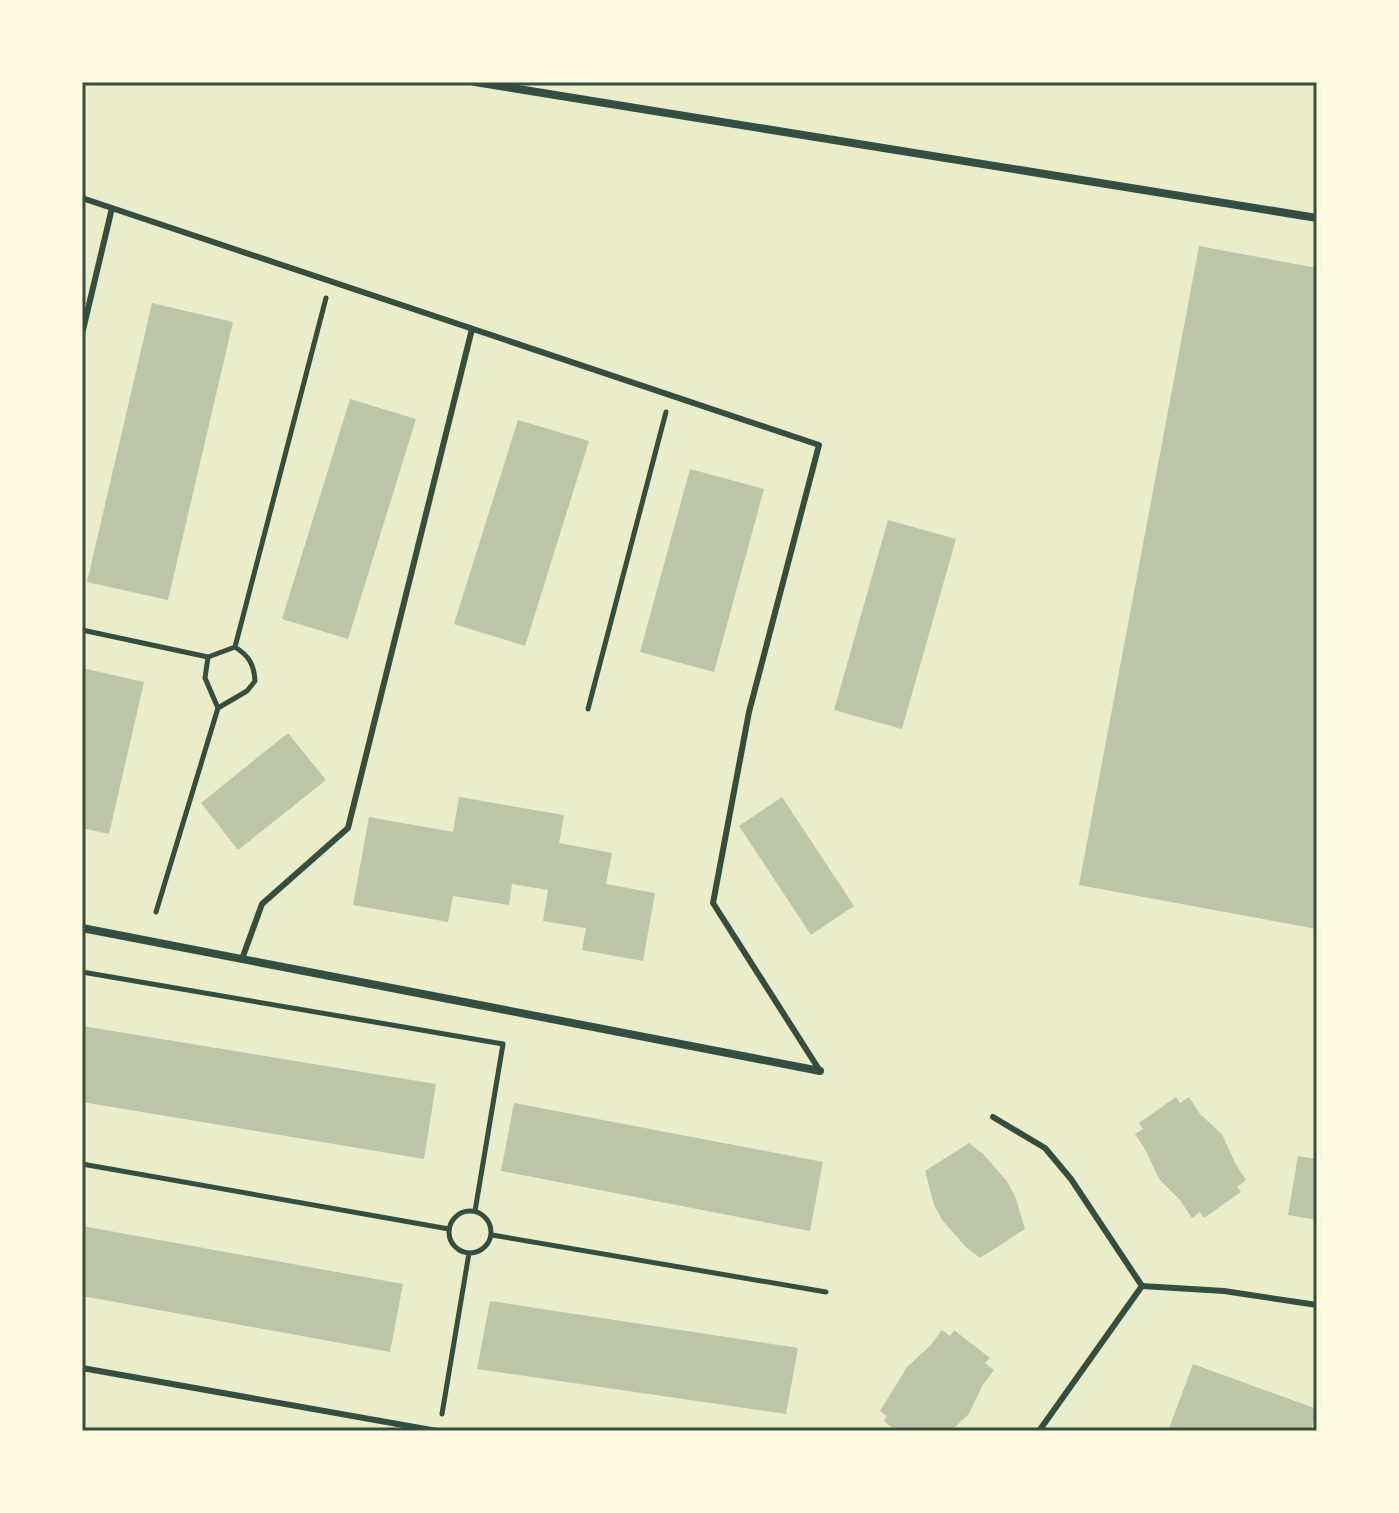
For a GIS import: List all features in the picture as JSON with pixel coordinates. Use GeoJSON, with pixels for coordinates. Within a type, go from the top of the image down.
{"type":"FeatureCollection","features":[{"type":"Feature","properties":{"kind":"street"},"geometry":{"type":"LineString","coordinates":[[475,82],[1317,218]]}},
{"type":"Feature","properties":{"kind":"street"},"geometry":{"type":"LineString","coordinates":[[82,928],[820,1071]]}},
{"type":"Feature","properties":{"kind":"lane"},"geometry":{"type":"LineString","coordinates":[[82,198],[819,445],[749,712],[713,903],[820,1071]]}},
{"type":"Feature","properties":{"kind":"lane"},"geometry":{"type":"LineString","coordinates":[[82,334],[112,208]]}},
{"type":"Feature","properties":{"kind":"lane"},"geometry":{"type":"LineString","coordinates":[[242,959],[262,904],[348,828],[472,329]]}},
{"type":"Feature","properties":{"kind":"lane"},"geometry":{"type":"LineString","coordinates":[[993,1117],[1045,1148],[1071,1179],[1142,1286]]}},
{"type":"Feature","properties":{"kind":"lane"},"geometry":{"type":"LineString","coordinates":[[1142,1286],[1224,1291],[1317,1305]]}},
{"type":"Feature","properties":{"kind":"lane"},"geometry":{"type":"LineString","coordinates":[[1039,1431],[1142,1286]]}},
{"type":"Feature","properties":{"kind":"lane"},"geometry":{"type":"LineString","coordinates":[[82,1368],[437,1431]]}},
{"type":"Feature","properties":{"kind":"path"},"geometry":{"type":"LineString","coordinates":[[235,647],[330,281]]}},
{"type":"Feature","properties":{"kind":"path"},"geometry":{"type":"LineString","coordinates":[[588,709],[671,396]]}},
{"type":"Feature","properties":{"kind":"path"},"geometry":{"type":"LineString","coordinates":[[82,630],[208,657],[235,647]]}},
{"type":"Feature","properties":{"kind":"path"},"geometry":{"type":"LineString","coordinates":[[218,708],[247,691],[255,681],[254,668],[247,655],[235,647]]}},
{"type":"Feature","properties":{"kind":"path"},"geometry":{"type":"LineString","coordinates":[[156,912],[218,708],[205,678],[208,657]]}},
{"type":"Feature","properties":{"kind":"path"},"geometry":{"type":"LineString","coordinates":[[82,972],[503,1044],[475,1211]]}},
{"type":"Feature","properties":{"kind":"path"},"geometry":{"type":"LineString","coordinates":[[82,1164],[449,1229]]}},
{"type":"Feature","properties":{"kind":"path"},"geometry":{"type":"LineString","coordinates":[[475,1211],[490,1224],[492,1235],[488,1245],[479,1252],[469,1253],[454,1246],[449,1229],[458,1215],[475,1211]]}},
{"type":"Feature","properties":{"kind":"path"},"geometry":{"type":"LineString","coordinates":[[492,1235],[826,1292]]}},
{"type":"Feature","properties":{"kind":"path"},"geometry":{"type":"LineString","coordinates":[[442,1416],[469,1253]]}},
{"type":"Feature","properties":{"kind":"building"},"geometry":{"type":"Polygon","coordinates":[[[1199,246],[1317,268],[1317,929],[1079,885],[1199,246]]]}},
{"type":"Feature","properties":{"kind":"building"},"geometry":{"type":"Polygon","coordinates":[[[152,303],[233,322],[168,600],[87,582],[152,303]]]}},
{"type":"Feature","properties":{"kind":"building"},"geometry":{"type":"Polygon","coordinates":[[[350,399],[416,419],[348,639],[282,619],[350,399]]]}},
{"type":"Feature","properties":{"kind":"building"},"geometry":{"type":"Polygon","coordinates":[[[518,420],[589,441],[525,646],[454,624],[518,420]]]}},
{"type":"Feature","properties":{"kind":"building"},"geometry":{"type":"Polygon","coordinates":[[[690,469],[764,489],[714,672],[640,652],[690,469]]]}},
{"type":"Feature","properties":{"kind":"building"},"geometry":{"type":"Polygon","coordinates":[[[888,520],[956,539],[902,729],[834,710],[888,520]]]}},
{"type":"Feature","properties":{"kind":"building"},"geometry":{"type":"Polygon","coordinates":[[[82,668],[144,682],[109,834],[82,828],[82,668]]]}},
{"type":"Feature","properties":{"kind":"building"},"geometry":{"type":"Polygon","coordinates":[[[288,733],[326,780],[238,850],[201,803],[288,733]]]}},
{"type":"Feature","properties":{"kind":"building"},"geometry":{"type":"Polygon","coordinates":[[[459,797],[564,815],[559,843],[612,853],[606,884],[655,893],[643,961],[582,950],[586,928],[543,921],[548,890],[512,884],[509,905],[453,896],[448,922],[353,905],[369,817],[453,832],[459,797]]]}},
{"type":"Feature","properties":{"kind":"building"},"geometry":{"type":"Polygon","coordinates":[[[782,797],[854,906],[811,935],[739,826],[782,797]]]}},
{"type":"Feature","properties":{"kind":"building"},"geometry":{"type":"Polygon","coordinates":[[[82,1026],[436,1084],[424,1159],[82,1102],[82,1026]]]}},
{"type":"Feature","properties":{"kind":"building"},"geometry":{"type":"Polygon","coordinates":[[[1176,1097],[1180,1103],[1189,1097],[1200,1114],[1222,1134],[1246,1180],[1237,1187],[1241,1192],[1204,1218],[1200,1212],[1192,1218],[1180,1200],[1159,1179],[1135,1134],[1143,1129],[1139,1123],[1176,1097]]]}},
{"type":"Feature","properties":{"kind":"building"},"geometry":{"type":"Polygon","coordinates":[[[514,1103],[823,1162],[810,1231],[501,1171],[514,1103]]]}},
{"type":"Feature","properties":{"kind":"building"},"geometry":{"type":"Polygon","coordinates":[[[969,1143],[1006,1180],[1015,1196],[1025,1229],[980,1258],[943,1221],[934,1205],[925,1171],[969,1143]]]}},
{"type":"Feature","properties":{"kind":"building"},"geometry":{"type":"Polygon","coordinates":[[[1298,1156],[1317,1159],[1317,1220],[1288,1215],[1298,1156]]]}},
{"type":"Feature","properties":{"kind":"building"},"geometry":{"type":"Polygon","coordinates":[[[82,1226],[403,1284],[390,1352],[82,1296],[82,1226]]]}},
{"type":"Feature","properties":{"kind":"building"},"geometry":{"type":"Polygon","coordinates":[[[490,1301],[798,1348],[786,1414],[477,1369],[490,1301]]]}},
{"type":"Feature","properties":{"kind":"building"},"geometry":{"type":"Polygon","coordinates":[[[942,1330],[950,1336],[954,1330],[990,1358],[985,1363],[994,1370],[982,1386],[969,1414],[954,1428],[949,1431],[896,1431],[884,1421],[887,1416],[880,1411],[907,1367],[942,1330]]]}},
{"type":"Feature","properties":{"kind":"building"},"geometry":{"type":"Polygon","coordinates":[[[1193,1364],[1317,1409],[1311,1431],[1168,1431],[1193,1364]]]}}]}
